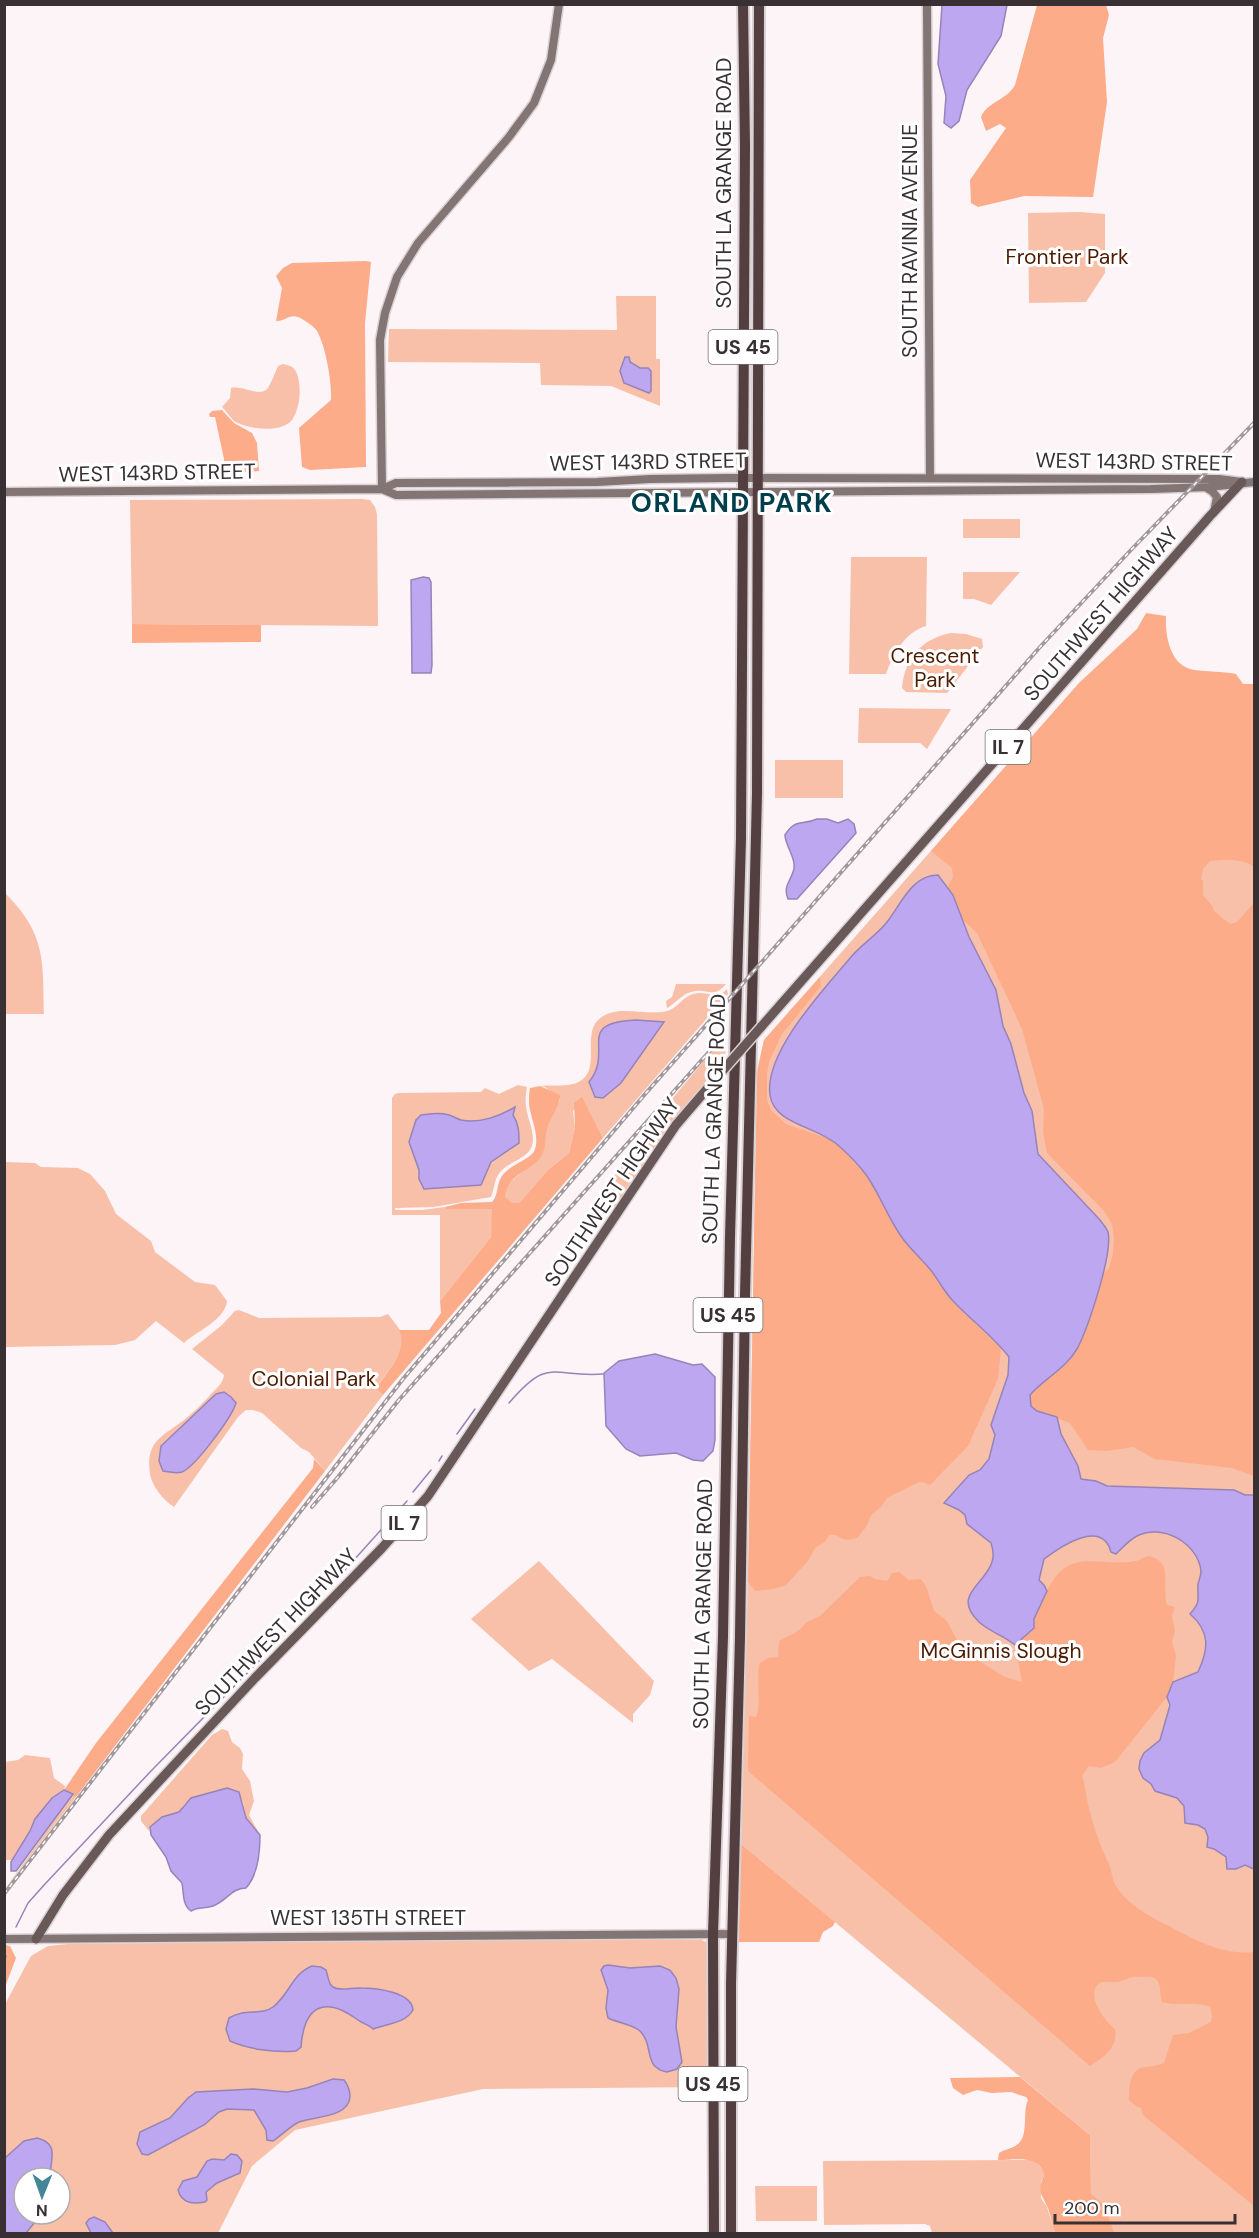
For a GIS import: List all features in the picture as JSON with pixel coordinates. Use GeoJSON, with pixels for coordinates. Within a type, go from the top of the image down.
{"type":"FeatureCollection","features":[{"type":"Feature","properties":{"kind":"highway","name":"SOUTH LA GRANGE ROAD"},"geometry":{"type":"LineString","coordinates":[[714,2234],[713,1934],[723,1636],[730,1237],[741,838],[743,4]]}},
{"type":"Feature","properties":{"kind":"highway","name":"SOUTH LA GRANGE ROAD"},"geometry":{"type":"LineString","coordinates":[[730,2234],[732,1934],[757,793],[759,4]]}},
{"type":"Feature","properties":{"kind":"main road"},"geometry":{"type":"LineString","coordinates":[[382,489],[380,340],[388,301],[397,277],[423,236],[505,141],[534,103],[552,60],[559,4]]}},
{"type":"Feature","properties":{"kind":"main road","name":"SOUTH RAVINIA AVENUE"},"geometry":{"type":"LineString","coordinates":[[927,4],[930,478]]}},
{"type":"Feature","properties":{"kind":"main road","name":"WEST 143RD STREET"},"geometry":{"type":"LineString","coordinates":[[4,492],[382,489],[396,483],[597,483],[650,479],[743,478],[1209,478],[1242,482]]}},
{"type":"Feature","properties":{"kind":"main road"},"geometry":{"type":"LineString","coordinates":[[1242,482],[1254,482]]}},
{"type":"Feature","properties":{"kind":"main road","name":"WEST 143RD STREET"},"geometry":{"type":"LineString","coordinates":[[382,489],[396,495],[1048,491],[1200,487],[1242,482]]}},
{"type":"Feature","properties":{"kind":"main road","name":"SOUTHWEST HIGHWAY"},"geometry":{"type":"LineString","coordinates":[[36,1939],[63,1895],[109,1835],[255,1678],[382,1548],[428,1496],[676,1125],[1242,482]]}},
{"type":"Feature","properties":{"kind":"main road"},"geometry":{"type":"LineString","coordinates":[[1200,487],[1210,489],[1217,497],[1214,512]]}},
{"type":"Feature","properties":{"kind":"main road","name":"WEST 135TH STREET"},"geometry":{"type":"LineString","coordinates":[[4,1939],[732,1934]]}},
{"type":"Feature","properties":{"kind":"green space","name":"Frontier Park"},"geometry":{"type":"Polygon","coordinates":[[[1028,213],[1105,214],[1105,273],[1086,302],[1029,303],[1028,213]]]}},
{"type":"Feature","properties":{"kind":"green space"},"geometry":{"type":"Polygon","coordinates":[[[616,296],[656,296],[656,359],[660,359],[660,406],[611,386],[541,385],[540,363],[388,362],[389,329],[617,330],[616,296]]]}},
{"type":"Feature","properties":{"kind":"green space"},"geometry":{"type":"Polygon","coordinates":[[[283,364],[294,369],[299,382],[299,403],[292,420],[272,429],[247,426],[234,421],[222,407],[230,398],[231,388],[265,391],[278,366],[283,364]]]}},
{"type":"Feature","properties":{"kind":"green space"},"geometry":{"type":"Polygon","coordinates":[[[130,500],[370,500],[377,514],[378,626],[132,624],[130,500]]]}},
{"type":"Feature","properties":{"kind":"green space"},"geometry":{"type":"Polygon","coordinates":[[[963,519],[1020,519],[1020,538],[963,538],[963,519]]]}},
{"type":"Feature","properties":{"kind":"green space"},"geometry":{"type":"Polygon","coordinates":[[[851,557],[927,557],[926,626],[912,633],[901,645],[886,674],[849,674],[851,557]]]}},
{"type":"Feature","properties":{"kind":"green space"},"geometry":{"type":"Polygon","coordinates":[[[963,572],[1020,572],[991,605],[974,599],[963,599],[963,572]]]}},
{"type":"Feature","properties":{"kind":"green space","name":"Crescent Park"},"geometry":{"type":"Polygon","coordinates":[[[951,633],[966,634],[982,639],[983,647],[947,693],[906,692],[902,688],[904,677],[916,652],[931,640],[951,633]]]}},
{"type":"Feature","properties":{"kind":"green space","name":"McGinnis Slough"},"geometry":{"type":"Polygon","coordinates":[[[1080,682],[1254,684],[1254,2233],[1091,2233],[1090,2135],[740,1843],[748,1582],[757,1072],[764,1040],[1080,682]]]}},
{"type":"Feature","properties":{"kind":"green space"},"geometry":{"type":"Polygon","coordinates":[[[859,708],[951,709],[927,749],[920,743],[858,743],[859,708]]]}},
{"type":"Feature","properties":{"kind":"green space"},"geometry":{"type":"Polygon","coordinates":[[[775,760],[843,760],[843,798],[775,798],[775,760]]]}},
{"type":"Feature","properties":{"kind":"green space"},"geometry":{"type":"Polygon","coordinates":[[[5,893],[28,922],[40,949],[44,1014],[5,1014],[5,893]]]}},
{"type":"Feature","properties":{"kind":"green space"},"geometry":{"type":"Polygon","coordinates":[[[676,984],[726,984],[713,992],[688,993],[667,1008],[666,1001],[672,997],[676,984]]]}},
{"type":"Feature","properties":{"kind":"green space"},"geometry":{"type":"Polygon","coordinates":[[[727,989],[728,994],[603,1138],[582,1098],[573,1111],[575,1127],[569,1153],[548,1170],[519,1203],[512,1203],[504,1197],[506,1186],[543,1153],[546,1130],[560,1100],[545,1087],[540,1086],[568,1085],[580,1081],[587,1075],[590,1067],[591,1037],[598,1020],[614,1012],[670,1010],[693,994],[715,995],[727,989]]]}},
{"type":"Feature","properties":{"kind":"green space"},"geometry":{"type":"Polygon","coordinates":[[[717,1045],[726,1045],[725,1060],[668,1130],[614,1213],[607,1212],[598,1195],[642,1143],[642,1135],[717,1045]]]}},
{"type":"Feature","properties":{"kind":"green space"},"geometry":{"type":"Polygon","coordinates":[[[518,1085],[527,1087],[526,1104],[533,1143],[529,1152],[501,1171],[491,1197],[433,1207],[395,1208],[395,1210],[445,1207],[446,1209],[493,1209],[491,1237],[440,1301],[440,1215],[392,1215],[392,1098],[399,1093],[481,1092],[485,1088],[499,1094],[518,1085]]]}},
{"type":"Feature","properties":{"kind":"green space"},"geometry":{"type":"Polygon","coordinates":[[[5,1162],[35,1163],[41,1167],[78,1168],[90,1174],[105,1191],[116,1214],[151,1241],[155,1252],[195,1282],[215,1285],[227,1301],[221,1314],[210,1325],[184,1343],[156,1321],[135,1340],[115,1345],[5,1347],[5,1162]]]}},
{"type":"Feature","properties":{"kind":"green space","name":"Colonial Park"},"geometry":{"type":"Polygon","coordinates":[[[239,1310],[259,1318],[380,1317],[388,1314],[403,1340],[392,1365],[376,1387],[383,1395],[325,1471],[309,1452],[301,1448],[262,1413],[246,1410],[238,1417],[174,1507],[162,1497],[153,1483],[150,1474],[150,1454],[163,1435],[191,1414],[221,1383],[224,1375],[192,1349],[239,1310]]]}},
{"type":"Feature","properties":{"kind":"green space"},"geometry":{"type":"Polygon","coordinates":[[[539,1561],[654,1681],[650,1695],[633,1714],[633,1723],[552,1659],[529,1671],[471,1619],[539,1561]]]}},
{"type":"Feature","properties":{"kind":"green space"},"geometry":{"type":"Polygon","coordinates":[[[222,1729],[228,1731],[232,1742],[240,1748],[243,1754],[242,1769],[250,1781],[254,1801],[249,1815],[260,1835],[246,1818],[243,1802],[185,1803],[179,1812],[162,1817],[150,1827],[149,1831],[141,1821],[141,1816],[212,1735],[222,1729]]]}},
{"type":"Feature","properties":{"kind":"green space"},"geometry":{"type":"Polygon","coordinates":[[[25,1755],[50,1758],[54,1778],[65,1786],[64,1790],[52,1798],[35,1819],[12,1860],[5,1860],[5,1762],[18,1760],[25,1755]]]}},
{"type":"Feature","properties":{"kind":"green space"},"geometry":{"type":"Polygon","coordinates":[[[73,1794],[76,1797],[5,1889],[73,1794]]]}},
{"type":"Feature","properties":{"kind":"green space"},"geometry":{"type":"Polygon","coordinates":[[[579,1938],[701,1940],[709,1943],[712,2087],[483,2089],[295,2130],[252,2166],[218,2233],[5,2233],[4,2006],[31,1956],[48,1946],[579,1938]]]}},
{"type":"Feature","properties":{"kind":"green space"},"geometry":{"type":"Polygon","coordinates":[[[1034,2160],[1043,2170],[1041,2198],[1047,2207],[1055,2233],[932,2233],[930,2226],[925,2224],[824,2225],[823,2161],[1034,2160]]]}},
{"type":"Feature","properties":{"kind":"green space"},"geometry":{"type":"Polygon","coordinates":[[[755,2186],[817,2186],[817,2221],[756,2221],[755,2186]]]}},
{"type":"Feature","properties":{"kind":"shaded area"},"geometry":{"type":"Polygon","coordinates":[[[942,5],[1007,5],[1001,36],[967,90],[959,121],[951,128],[944,123],[946,96],[938,64],[942,5]]]}},
{"type":"Feature","properties":{"kind":"shaded area"},"geometry":{"type":"Polygon","coordinates":[[[1037,5],[1106,5],[1109,15],[1103,38],[1107,102],[1093,197],[1024,196],[978,207],[971,203],[970,180],[1006,128],[1000,124],[986,131],[981,117],[1015,85],[1037,5]]]}},
{"type":"Feature","properties":{"kind":"shaded area"},"geometry":{"type":"Polygon","coordinates":[[[371,262],[365,323],[366,467],[310,470],[302,467],[299,428],[331,400],[328,365],[323,346],[314,327],[295,316],[276,321],[282,288],[276,276],[292,263],[371,262]]]}},
{"type":"Feature","properties":{"kind":"shaded area"},"geometry":{"type":"Polygon","coordinates":[[[625,357],[629,357],[630,362],[640,368],[648,368],[651,371],[651,391],[649,393],[624,383],[620,371],[625,357]]]}},
{"type":"Feature","properties":{"kind":"shaded area"},"geometry":{"type":"Polygon","coordinates":[[[222,410],[234,423],[252,433],[257,443],[259,471],[223,474],[224,459],[215,417],[210,417],[209,414],[212,411],[222,410]]]}},
{"type":"Feature","properties":{"kind":"shaded area"},"geometry":{"type":"Polygon","coordinates":[[[429,578],[431,582],[432,665],[431,673],[412,673],[411,580],[429,578]]]}},
{"type":"Feature","properties":{"kind":"shaded area"},"geometry":{"type":"Polygon","coordinates":[[[1146,613],[1166,616],[1168,641],[1179,663],[1194,670],[1236,674],[1243,684],[1254,684],[1254,867],[1239,861],[1210,861],[1203,869],[1201,879],[1203,895],[1214,911],[1230,924],[1237,922],[1254,903],[1254,1476],[1232,1468],[1155,1459],[1133,1447],[1107,1451],[1088,1450],[1070,1423],[1037,1411],[1031,1406],[1029,1395],[1076,1349],[1102,1275],[1109,1268],[1113,1253],[1112,1224],[1104,1211],[1047,1153],[1043,1132],[1044,1109],[1022,1029],[977,933],[963,920],[948,886],[953,877],[952,868],[931,851],[1080,682],[1137,629],[1146,613]]]}},
{"type":"Feature","properties":{"kind":"shaded area"},"geometry":{"type":"Polygon","coordinates":[[[132,624],[261,625],[261,642],[132,643],[132,624]]]}},
{"type":"Feature","properties":{"kind":"shaded area"},"geometry":{"type":"Polygon","coordinates":[[[827,819],[838,823],[848,819],[854,824],[856,833],[797,899],[788,899],[787,887],[794,863],[785,835],[796,824],[827,819]]]}},
{"type":"Feature","properties":{"kind":"shaded area","name":"McGinnis Slough"},"geometry":{"type":"Polygon","coordinates":[[[938,875],[953,895],[969,937],[996,990],[1003,1026],[1032,1111],[1038,1154],[1100,1220],[1108,1232],[1107,1257],[1082,1339],[1067,1362],[1030,1395],[1031,1406],[1037,1411],[1057,1417],[1061,1434],[1078,1466],[1081,1479],[1096,1481],[1107,1486],[1234,1490],[1245,1495],[1254,1495],[1254,1869],[1245,1865],[1236,1869],[1227,1869],[1226,1857],[1207,1847],[1208,1837],[1205,1829],[1198,1825],[1185,1823],[1184,1806],[1177,1798],[1155,1791],[1151,1784],[1143,1778],[1139,1769],[1144,1753],[1160,1740],[1170,1705],[1167,1697],[1173,1682],[1198,1672],[1206,1648],[1201,1627],[1190,1614],[1198,1603],[1198,1584],[1201,1573],[1193,1552],[1177,1538],[1157,1532],[1137,1536],[1116,1554],[1111,1552],[1106,1542],[1099,1537],[1080,1538],[1044,1559],[1039,1580],[1047,1591],[1034,1619],[1034,1628],[1015,1645],[979,1622],[971,1613],[968,1604],[969,1597],[992,1562],[992,1545],[967,1524],[965,1515],[944,1503],[969,1475],[980,1470],[989,1459],[995,1435],[991,1425],[1008,1375],[1009,1357],[951,1299],[903,1239],[872,1183],[843,1149],[830,1139],[788,1119],[773,1105],[770,1095],[771,1078],[776,1060],[798,1022],[855,952],[883,927],[914,885],[929,876],[938,875]]]}},
{"type":"Feature","properties":{"kind":"shaded area"},"geometry":{"type":"Polygon","coordinates":[[[820,977],[821,986],[782,1034],[769,1062],[767,1100],[771,1110],[786,1124],[829,1139],[839,1146],[868,1177],[901,1236],[933,1273],[954,1303],[1001,1348],[998,1379],[968,1446],[930,1485],[919,1482],[887,1498],[872,1514],[866,1527],[857,1538],[846,1540],[829,1535],[825,1542],[815,1548],[808,1561],[786,1585],[755,1591],[748,1582],[757,1072],[764,1040],[820,977]]]}},
{"type":"Feature","properties":{"kind":"shaded area"},"geometry":{"type":"Polygon","coordinates":[[[636,1020],[664,1022],[621,1083],[603,1098],[595,1097],[589,1082],[596,1070],[600,1032],[606,1026],[617,1022],[636,1020]]]}},
{"type":"Feature","properties":{"kind":"shaded area"},"geometry":{"type":"Polygon","coordinates":[[[540,1086],[560,1095],[560,1099],[547,1129],[543,1153],[534,1164],[511,1182],[507,1189],[505,1197],[512,1203],[519,1203],[548,1170],[569,1153],[575,1127],[574,1103],[582,1097],[603,1138],[383,1395],[376,1388],[391,1368],[399,1352],[401,1337],[399,1330],[429,1330],[441,1313],[440,1301],[491,1237],[492,1209],[446,1209],[445,1207],[461,1203],[492,1202],[502,1176],[533,1153],[536,1135],[529,1092],[530,1088],[540,1086]]]}},
{"type":"Feature","properties":{"kind":"shaded area"},"geometry":{"type":"Polygon","coordinates":[[[515,1107],[513,1115],[518,1125],[519,1143],[491,1162],[481,1185],[424,1189],[409,1142],[416,1120],[421,1115],[442,1114],[461,1120],[475,1121],[496,1116],[515,1107]]]}},
{"type":"Feature","properties":{"kind":"shaded area"},"geometry":{"type":"Polygon","coordinates":[[[655,1354],[693,1365],[702,1364],[715,1377],[715,1440],[713,1451],[703,1461],[693,1460],[676,1453],[640,1456],[626,1449],[606,1426],[604,1373],[619,1361],[655,1354]]]}},
{"type":"Feature","properties":{"kind":"shaded area"},"geometry":{"type":"Polygon","coordinates":[[[224,1392],[236,1403],[212,1441],[182,1472],[163,1471],[159,1461],[161,1446],[216,1394],[224,1392]]]}},
{"type":"Feature","properties":{"kind":"shaded area"},"geometry":{"type":"Polygon","coordinates":[[[314,1459],[325,1471],[76,1797],[64,1790],[96,1743],[313,1468],[314,1459]]]}},
{"type":"Feature","properties":{"kind":"shaded area"},"geometry":{"type":"Polygon","coordinates":[[[1148,1556],[1162,1563],[1167,1605],[1175,1607],[1172,1616],[1175,1631],[1172,1642],[1176,1656],[1173,1682],[1167,1697],[1115,1762],[1101,1768],[1089,1766],[1082,1776],[1089,1808],[1115,1884],[1129,1902],[1166,1925],[1200,1942],[1227,1951],[1254,1952],[1254,2206],[1143,2115],[1141,2108],[1129,2100],[1131,2080],[1136,2071],[1164,2063],[1173,2035],[1189,2033],[1211,2022],[1210,2007],[1199,2004],[1162,2002],[1158,1981],[1151,1977],[1134,1977],[1118,1982],[1100,1983],[1095,1989],[1095,2002],[1102,2015],[1115,2029],[1115,2036],[1109,2051],[1090,2066],[748,1771],[749,1716],[756,1717],[758,1712],[760,1663],[768,1658],[778,1657],[779,1641],[820,1616],[860,1577],[870,1576],[887,1581],[892,1573],[899,1572],[909,1580],[921,1579],[926,1586],[934,1611],[947,1621],[963,1651],[1005,1677],[1022,1682],[1015,1645],[1034,1628],[1036,1614],[1046,1593],[1062,1570],[1081,1562],[1132,1562],[1148,1556]]]}},
{"type":"Feature","properties":{"kind":"shaded area"},"geometry":{"type":"Polygon","coordinates":[[[227,1788],[239,1792],[246,1818],[260,1835],[256,1870],[246,1888],[236,1890],[213,1906],[191,1911],[185,1902],[182,1883],[171,1871],[166,1857],[151,1835],[150,1827],[162,1817],[179,1812],[191,1798],[227,1788]]]}},
{"type":"Feature","properties":{"kind":"shaded area"},"geometry":{"type":"Polygon","coordinates":[[[64,1790],[73,1794],[16,1871],[11,1871],[11,1862],[35,1819],[52,1798],[64,1790]]]}},
{"type":"Feature","properties":{"kind":"shaded area"},"geometry":{"type":"Polygon","coordinates":[[[740,1843],[835,1922],[823,1932],[819,1942],[738,1942],[740,1843]]]}},
{"type":"Feature","properties":{"kind":"shaded area"},"geometry":{"type":"Polygon","coordinates":[[[5,1945],[10,1946],[16,1958],[5,1987],[5,1945]]]}},
{"type":"Feature","properties":{"kind":"shaded area"},"geometry":{"type":"Polygon","coordinates":[[[608,1965],[630,1968],[660,1966],[670,1970],[676,1978],[679,1989],[676,2027],[682,2062],[677,2069],[667,2072],[654,2066],[647,2043],[640,2031],[608,2018],[606,2008],[608,1990],[601,1970],[608,1965]]]}},
{"type":"Feature","properties":{"kind":"shaded area"},"geometry":{"type":"Polygon","coordinates":[[[312,1966],[326,1970],[333,1987],[367,1988],[392,1992],[407,1999],[413,2010],[406,2018],[373,2029],[346,2012],[335,2008],[318,2009],[306,2022],[301,2047],[296,2051],[262,2050],[230,2041],[226,2029],[229,2018],[241,2013],[263,2011],[273,2007],[295,1979],[312,1966]]]}},
{"type":"Feature","properties":{"kind":"shaded area"},"geometry":{"type":"Polygon","coordinates":[[[1020,2077],[1090,2135],[1091,2194],[1105,2206],[1114,2233],[1055,2233],[1041,2192],[1044,2175],[1042,2168],[1032,2161],[998,2160],[999,2153],[1016,2146],[1021,2140],[1028,2100],[1026,2097],[1011,2092],[992,2093],[977,2090],[963,2095],[953,2088],[950,2078],[1020,2077]]]}},
{"type":"Feature","properties":{"kind":"shaded area"},"geometry":{"type":"Polygon","coordinates":[[[333,2079],[344,2080],[350,2097],[348,2104],[337,2113],[299,2122],[273,2141],[267,2140],[266,2130],[254,2110],[227,2109],[219,2112],[204,2125],[148,2155],[142,2154],[137,2144],[140,2132],[170,2118],[196,2092],[253,2089],[287,2092],[333,2079]]]}},
{"type":"Feature","properties":{"kind":"shaded area"},"geometry":{"type":"Polygon","coordinates":[[[37,2138],[45,2141],[52,2149],[51,2166],[12,2166],[12,2226],[32,2226],[26,2233],[5,2233],[5,2158],[24,2141],[37,2138]]]}},
{"type":"Feature","properties":{"kind":"shaded area"},"geometry":{"type":"Polygon","coordinates":[[[231,2154],[237,2155],[242,2161],[240,2173],[217,2183],[206,2192],[205,2202],[192,2203],[182,2198],[178,2190],[183,2181],[197,2177],[207,2161],[224,2160],[231,2154]]]}},
{"type":"Feature","properties":{"kind":"shaded area"},"geometry":{"type":"Polygon","coordinates":[[[94,2217],[105,2222],[113,2233],[91,2233],[86,2223],[94,2217]]]}},
{"type":"Feature","properties":{"kind":"waterway"},"geometry":{"type":"LineString","coordinates":[[509,1403],[523,1388],[543,1374],[552,1372],[603,1374]]}},
{"type":"Feature","properties":{"kind":"waterway"},"geometry":{"type":"LineString","coordinates":[[457,1434],[475,1409]]}},
{"type":"Feature","properties":{"kind":"waterway"},"geometry":{"type":"LineString","coordinates":[[439,1461],[442,1456]]}},
{"type":"Feature","properties":{"kind":"waterway"},"geometry":{"type":"LineString","coordinates":[[413,1492],[431,1470]]}},
{"type":"Feature","properties":{"kind":"waterway"},"geometry":{"type":"LineString","coordinates":[[344,1571],[407,1501]]}},
{"type":"Feature","properties":{"kind":"waterway"},"geometry":{"type":"LineString","coordinates":[[16,1927],[28,1903],[45,1884],[151,1771],[264,1656]]}},
{"type":"Feature","properties":{"kind":"waterway"},"geometry":{"type":"LineString","coordinates":[[4,1963],[6,1956]]}},
{"type":"Feature","properties":{"kind":"railway"},"geometry":{"type":"LineString","coordinates":[[4,1894],[403,1379],[646,1093],[1040,647],[1254,423]]}},
{"type":"Feature","properties":{"kind":"railway"},"geometry":{"type":"LineString","coordinates":[[312,1507],[398,1401],[716,1044]]}},
{"type":"Feature","properties":{"kind":"district","name":"ORLAND PARK"},"geometry":{"type":"Point","coordinates":[732,503]}}]}
